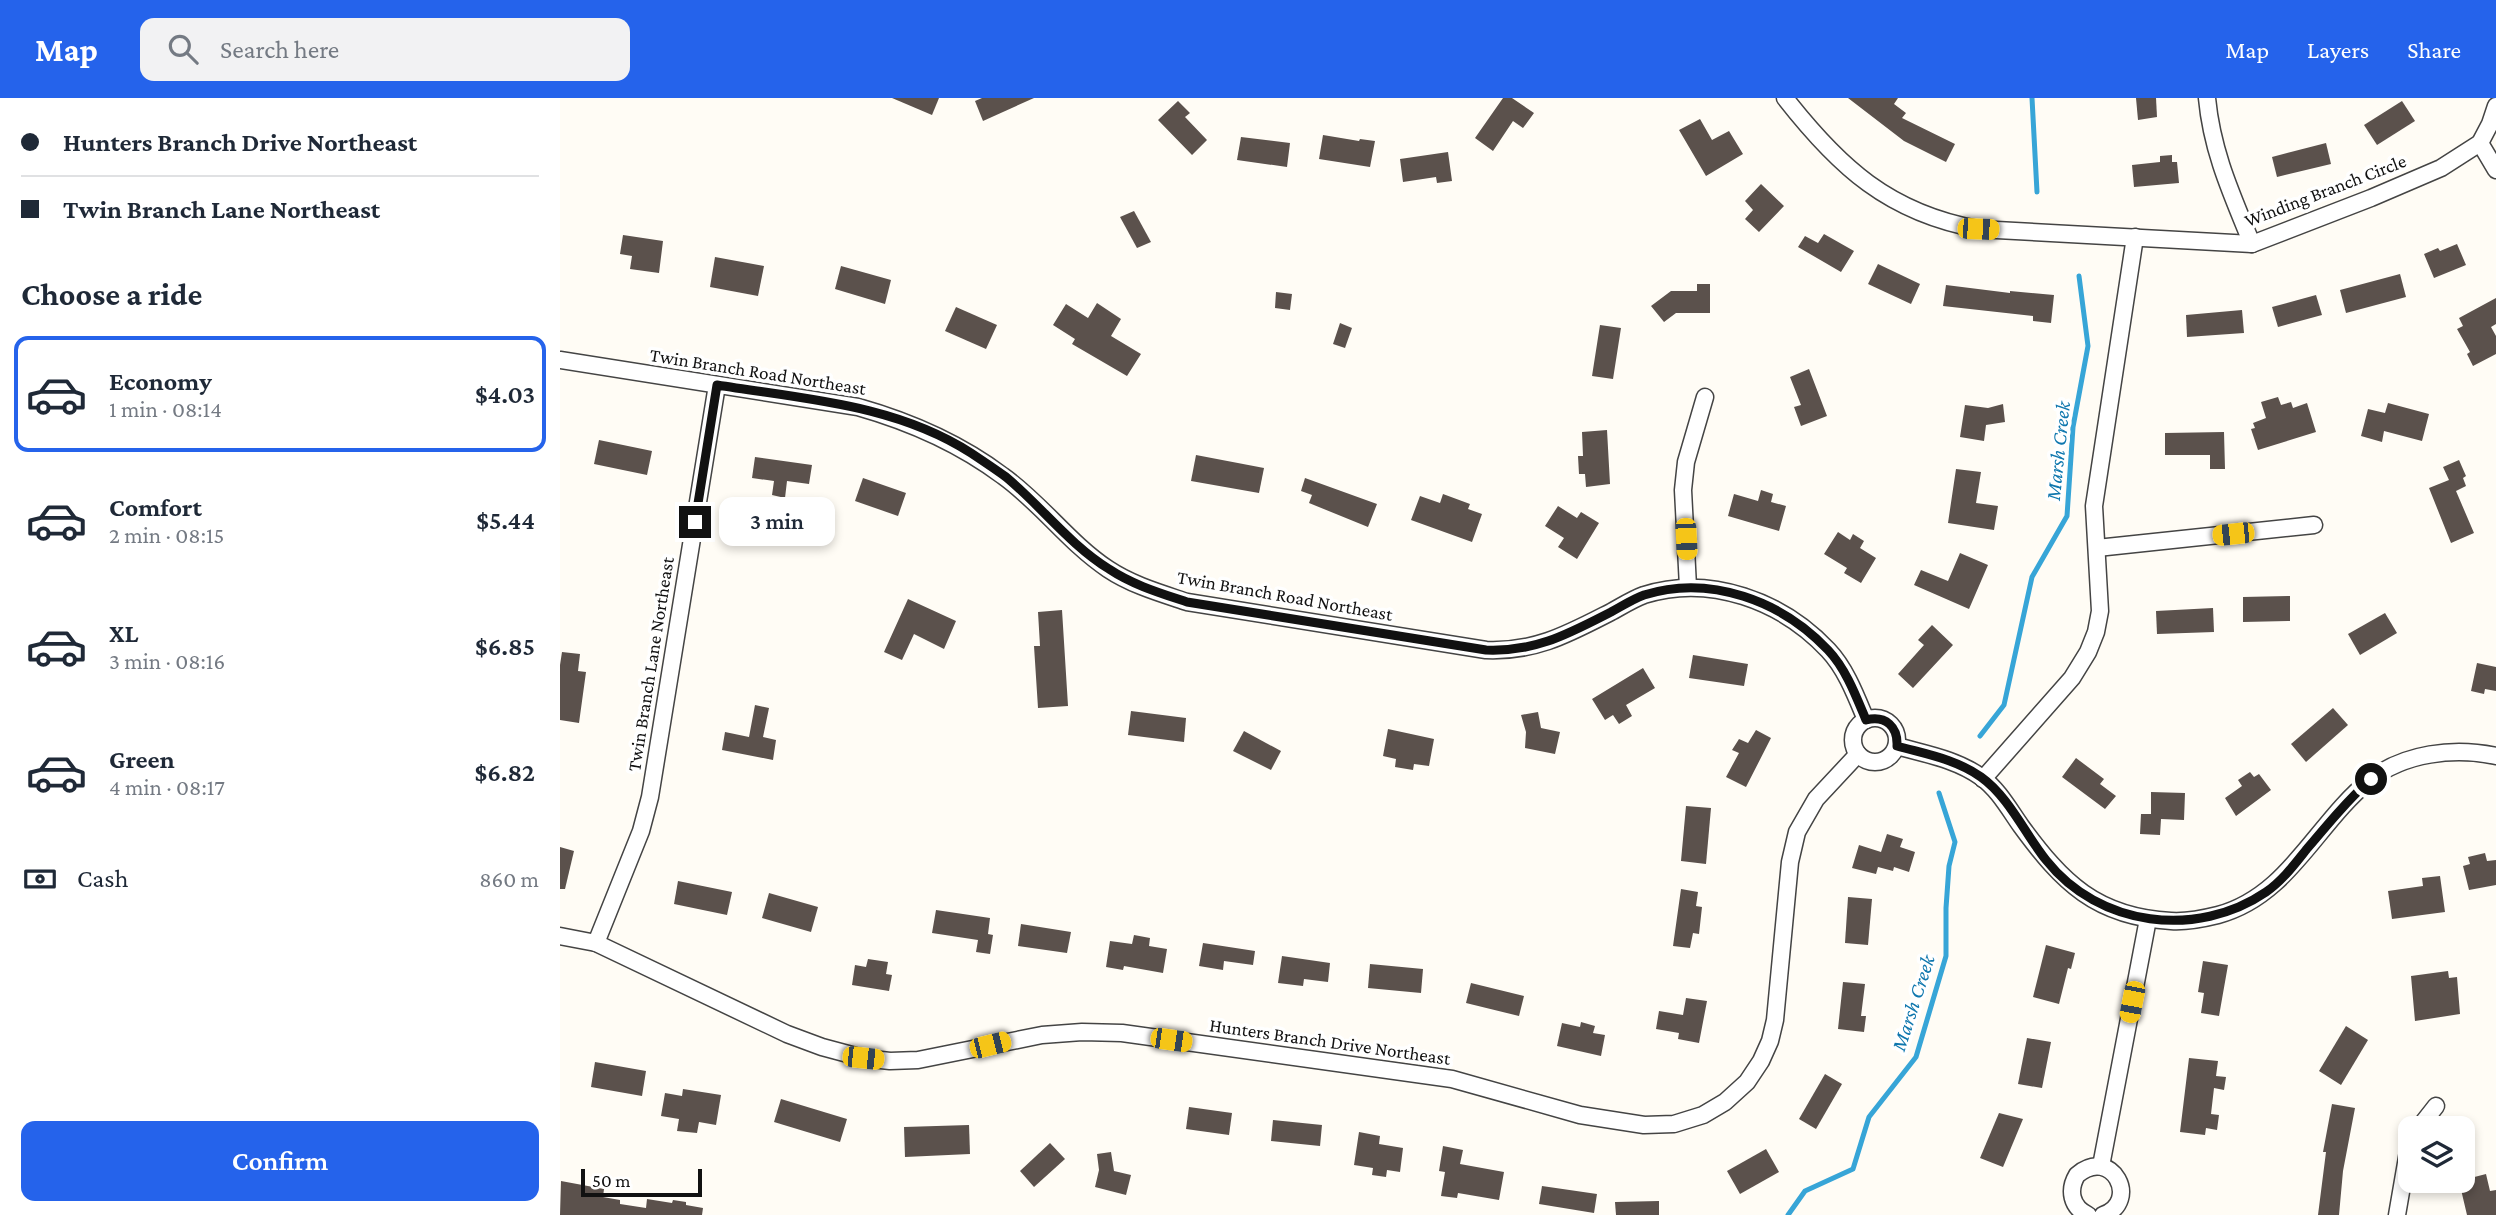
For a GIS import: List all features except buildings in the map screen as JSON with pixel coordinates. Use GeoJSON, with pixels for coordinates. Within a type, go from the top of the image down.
{"type":"FeatureCollection","features":[{"type":"Feature","properties":{"kind":"street","name":"Winding Branch Circle"},"geometry":{"type":"LineString","coordinates":[[1785,98],[1816,137],[1859,177],[1904,206],[1944,223],[1978,229],[2252,244],[2429,173],[2480,143]]}},
{"type":"Feature","properties":{"kind":"street"},"geometry":{"type":"LineString","coordinates":[[2207,98],[2209,123],[2220,167],[2252,244]]}},
{"type":"Feature","properties":{"kind":"street"},"geometry":{"type":"LineString","coordinates":[[2496,106],[2480,143],[2496,170]]}},
{"type":"Feature","properties":{"kind":"street"},"geometry":{"type":"LineString","coordinates":[[1983,779],[2072,678],[2088,652],[2096,632],[2100,611],[2094,506],[2135,237]]}},
{"type":"Feature","properties":{"kind":"street","name":"Twin Branch Road Northeast"},"geometry":{"type":"LineString","coordinates":[[560,360],[858,407],[895,417],[930,431],[969,452],[1006,477],[1081,548],[1108,569],[1146,589],[1187,602],[1505,651],[1530,648],[1554,640],[1642,596],[1665,590],[1688,587],[1715,589],[1744,596],[1794,621],[1829,651],[1855,694],[1866,720]]}},
{"type":"Feature","properties":{"kind":"street","name":"Twin Branch Lane Northeast"},"geometry":{"type":"LineString","coordinates":[[596,943],[641,831],[650,797],[717,385]]}},
{"type":"Feature","properties":{"kind":"street"},"geometry":{"type":"LineString","coordinates":[[1688,587],[1683,490],[1686,462],[1705,397]]}},
{"type":"Feature","properties":{"kind":"street"},"geometry":{"type":"LineString","coordinates":[[2097,548],[2314,525]]}},
{"type":"Feature","properties":{"kind":"street"},"geometry":{"type":"LineString","coordinates":[[1879,719],[1891,725],[1896,732],[1897,746],[1891,756],[1879,763],[1864,759],[1858,754],[1854,748],[1854,735],[1859,725],[1866,720],[1879,719]]}},
{"type":"Feature","properties":{"kind":"street"},"geometry":{"type":"LineString","coordinates":[[1897,746],[1965,767],[1983,779],[1999,795],[2048,862],[2067,881],[2104,905],[2148,919],[2174,922],[2200,920],[2226,913],[2268,890],[2284,876],[2349,799],[2387,769],[2435,754],[2457,752],[2496,756]]}},
{"type":"Feature","properties":{"kind":"street","name":"Hunters Branch Drive Northeast"},"geometry":{"type":"LineString","coordinates":[[560,936],[596,943],[787,1034],[863,1058],[918,1060],[1042,1035],[1122,1033],[1452,1079],[1580,1115],[1644,1125],[1674,1124],[1703,1115],[1725,1102],[1747,1082],[1761,1061],[1770,1041],[1774,1020],[1790,862],[1797,832],[1816,800],[1858,754]]}},
{"type":"Feature","properties":{"kind":"street"},"geometry":{"type":"LineString","coordinates":[[2101,1166],[2148,919]]}},
{"type":"Feature","properties":{"kind":"street"},"geometry":{"type":"LineString","coordinates":[[2428,1116],[2436,1106]]}},
{"type":"Feature","properties":{"kind":"street"},"geometry":{"type":"LineString","coordinates":[[2088,1215],[2077,1207],[2073,1200],[2073,1182],[2084,1169],[2101,1166],[2115,1174],[2121,1189],[2117,1206],[2103,1215]]}},
{"type":"Feature","properties":{"kind":"street"},"geometry":{"type":"LineString","coordinates":[[2397,1215],[2401,1193]]}},
{"type":"Feature","properties":{"kind":"waterway","name":"Marsh Creek"},"geometry":{"type":"LineString","coordinates":[[2032,98],[2037,192]]}},
{"type":"Feature","properties":{"kind":"waterway","name":"Marsh Creek"},"geometry":{"type":"LineString","coordinates":[[1980,736],[2004,705],[2032,577],[2067,516],[2073,427],[2088,346],[2079,276]]}},
{"type":"Feature","properties":{"kind":"waterway","name":"Marsh Creek"},"geometry":{"type":"LineString","coordinates":[[1788,1215],[1805,1191],[1853,1169],[1869,1117],[1916,1057],[1946,956],[1949,866],[1955,842],[1939,793]]}},
{"type":"Feature","properties":{"kind":"route"},"geometry":{"type":"LineString","coordinates":[[695,522],[717,385],[858,407],[895,417],[930,431],[969,452],[1006,477],[1081,548],[1108,569],[1146,589],[1187,602],[1505,651],[1530,648],[1554,640],[1642,596],[1665,590],[1688,587],[1715,589],[1744,596],[1794,621],[1829,651],[1855,694],[1866,720],[1879,719],[1891,725],[1896,732],[1897,746],[1965,767],[1983,779],[1999,795],[2048,862],[2067,881],[2084,895],[2104,905],[2148,919],[2174,922],[2200,920],[2248,903],[2284,876],[2349,799],[2371,779]]}}]}
